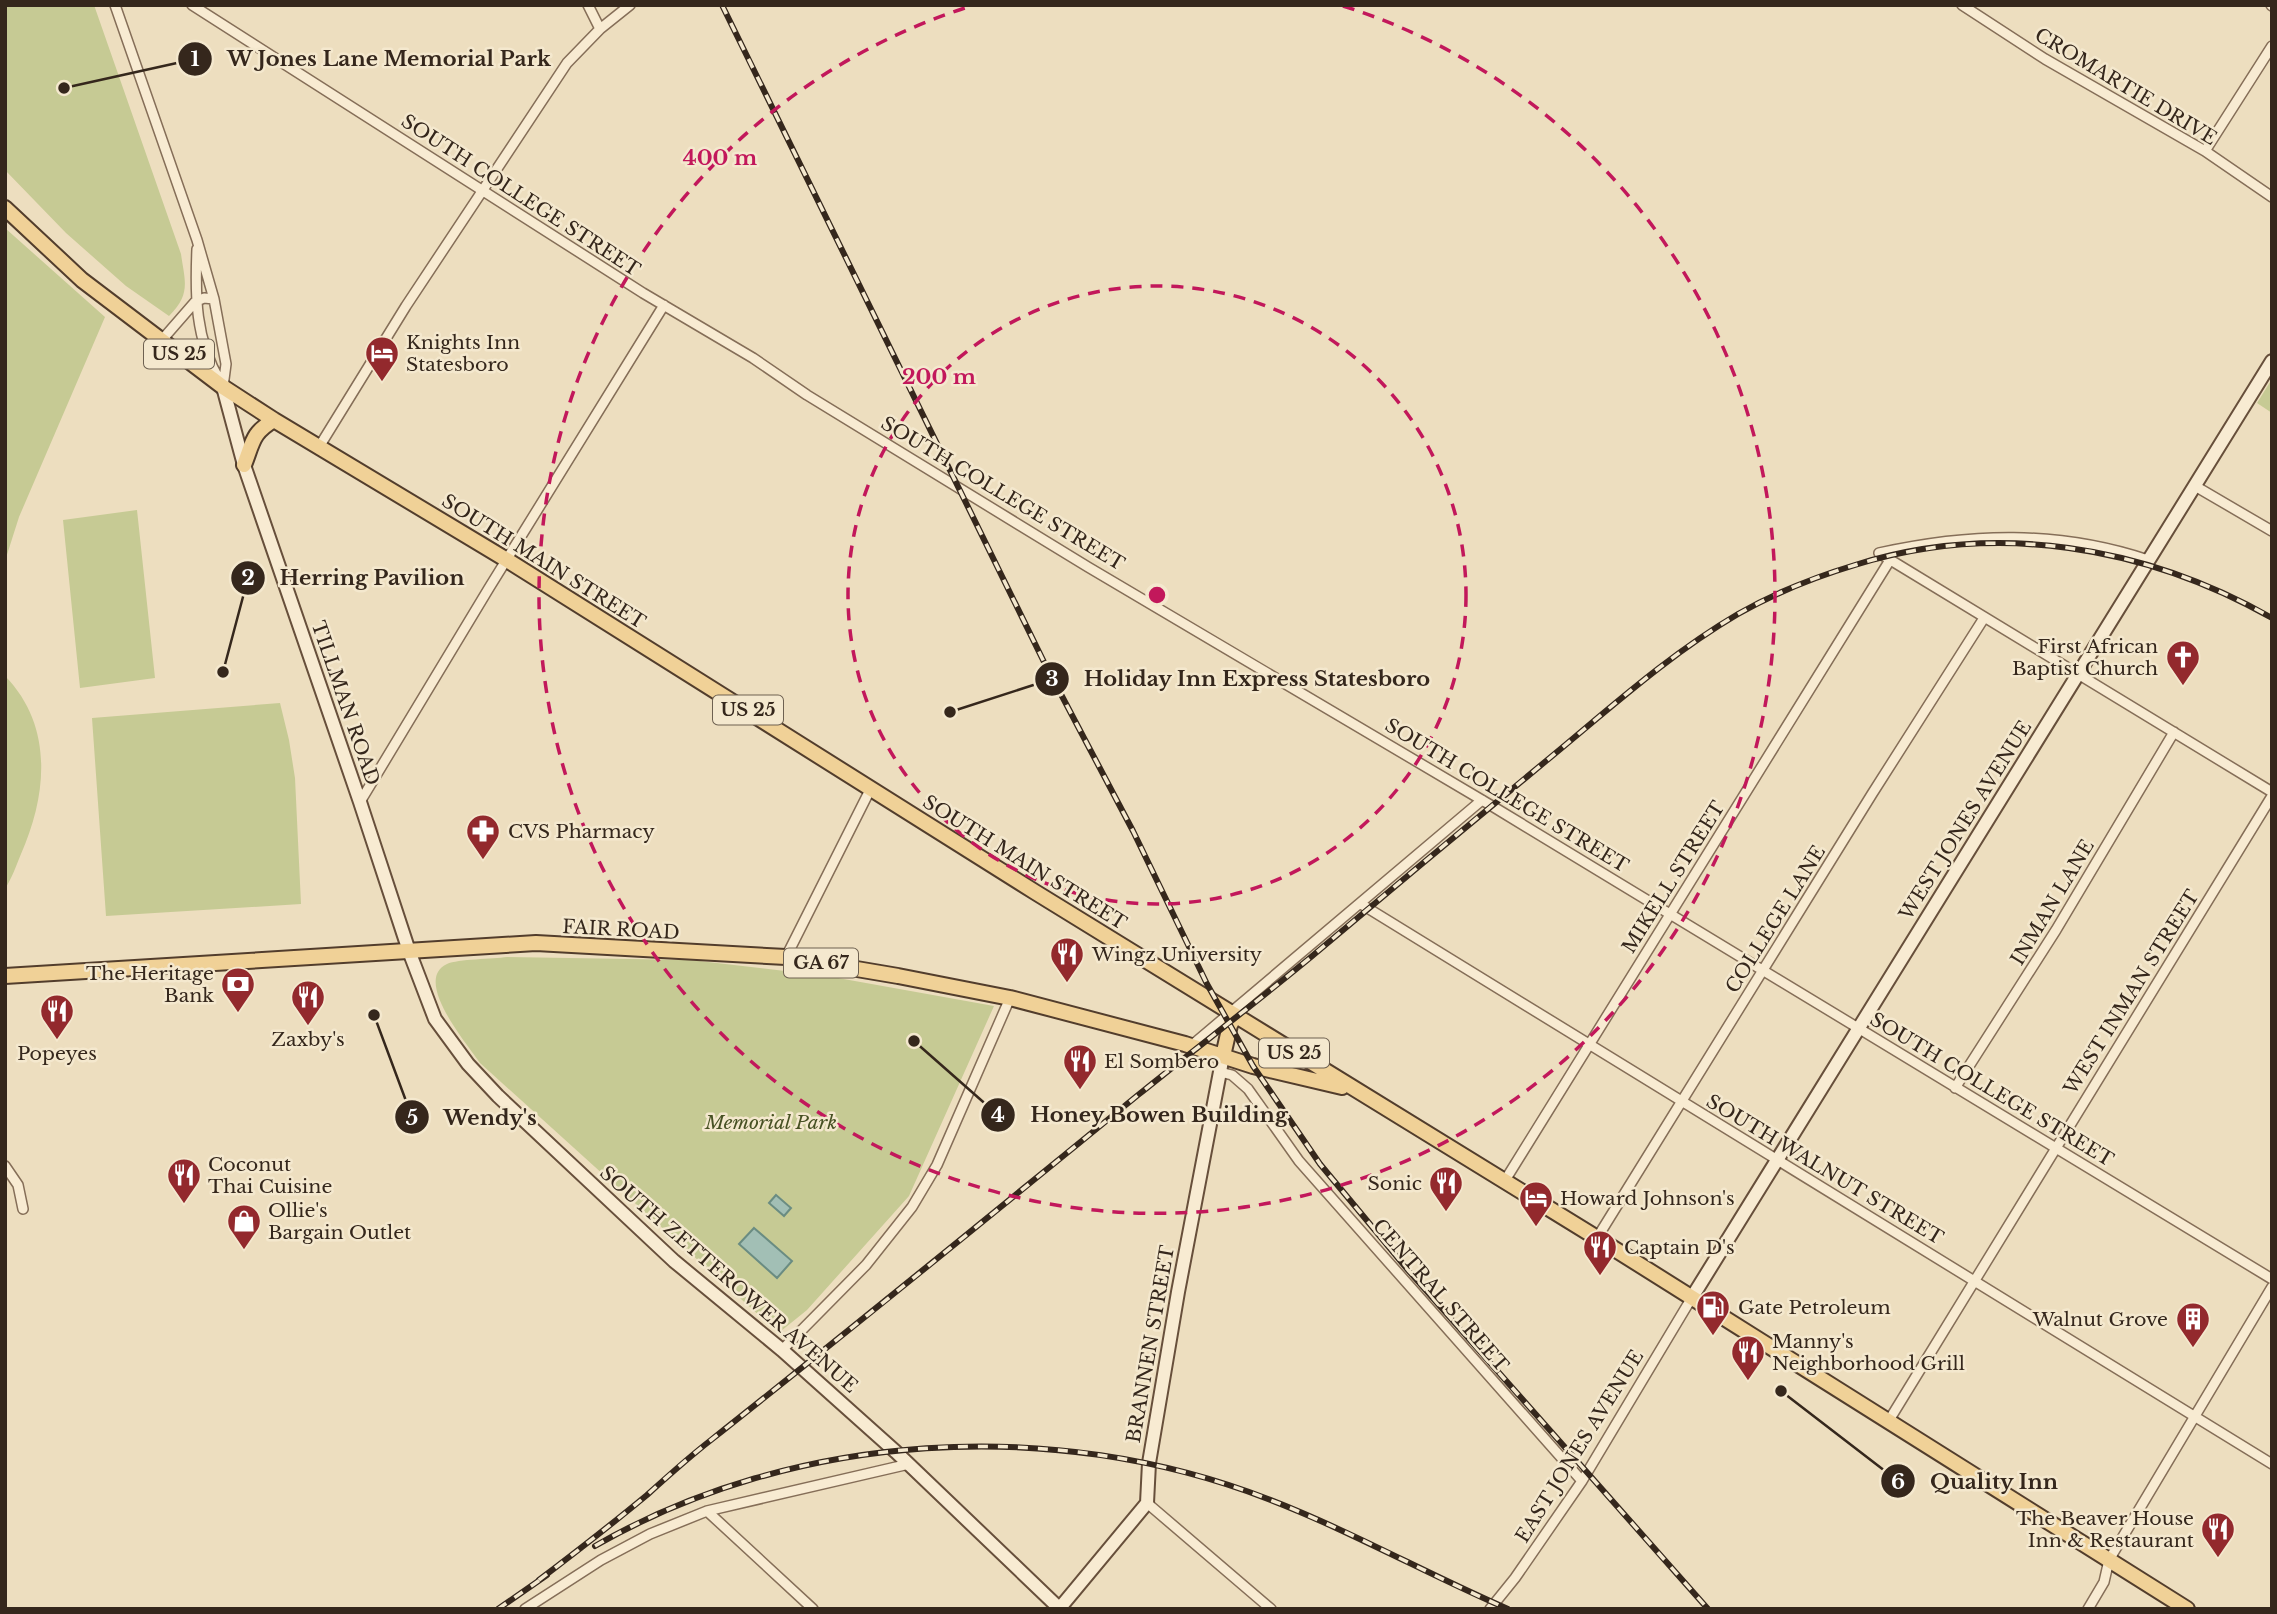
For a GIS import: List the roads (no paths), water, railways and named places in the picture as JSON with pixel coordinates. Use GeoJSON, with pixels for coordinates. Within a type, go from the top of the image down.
{"type":"FeatureCollection","features":[{"type":"Feature","properties":{"kind":"main road","name":"SOUTH MAIN STREET"},"geometry":{"type":"LineString","coordinates":[[9,213],[82,280],[223,387],[274,420],[507,559],[2187,1609]]}},
{"type":"Feature","properties":{"kind":"main road"},"geometry":{"type":"LineString","coordinates":[[244,465],[255,435],[259,429],[274,420]]}},
{"type":"Feature","properties":{"kind":"main road","name":"FAIR ROAD"},"geometry":{"type":"LineString","coordinates":[[5,976],[536,943],[786,957],[1010,998],[1223,1056]]}},
{"type":"Feature","properties":{"kind":"main road"},"geometry":{"type":"LineString","coordinates":[[1223,1056],[1233,1014]]}},
{"type":"Feature","properties":{"kind":"main road","name":"GA 67"},"geometry":{"type":"LineString","coordinates":[[1223,1056],[1253,1066],[1354,1090]]}},
{"type":"Feature","properties":{"kind":"street","name":"TILLMAN ROAD"},"geometry":{"type":"LineString","coordinates":[[114,5],[197,240],[214,299],[226,364],[223,387]]}},
{"type":"Feature","properties":{"kind":"street","name":"SOUTH COLLEGE STREET"},"geometry":{"type":"LineString","coordinates":[[192,5],[664,305],[1088,567],[1482,800],[2272,1279]]}},
{"type":"Feature","properties":{"kind":"street"},"geometry":{"type":"LineString","coordinates":[[588,5],[600,29]]}},
{"type":"Feature","properties":{"kind":"street"},"geometry":{"type":"LineString","coordinates":[[319,447],[482,190],[567,63],[600,29],[630,5]]}},
{"type":"Feature","properties":{"kind":"street","name":"CROMARTIE DRIVE"},"geometry":{"type":"LineString","coordinates":[[1962,5],[2045,59],[2205,151],[2272,197]]}},
{"type":"Feature","properties":{"kind":"street"},"geometry":{"type":"LineString","coordinates":[[2205,151],[2272,46]]}},
{"type":"Feature","properties":{"kind":"street","name":"TILLMAN ROAD"},"geometry":{"type":"LineString","coordinates":[[197,240],[195,302],[208,362],[223,387],[244,465],[409,951]]}},
{"type":"Feature","properties":{"kind":"street"},"geometry":{"type":"LineString","coordinates":[[161,341],[195,302],[204,298],[214,299]]}},
{"type":"Feature","properties":{"kind":"street"},"geometry":{"type":"LineString","coordinates":[[360,802],[664,305]]}},
{"type":"Feature","properties":{"kind":"street","name":"WEST JONES AVENUE"},"geometry":{"type":"LineString","coordinates":[[1691,1298],[2272,361]]}},
{"type":"Feature","properties":{"kind":"street"},"geometry":{"type":"LineString","coordinates":[[2195,486],[2272,531]]}},
{"type":"Feature","properties":{"kind":"street"},"geometry":{"type":"LineString","coordinates":[[2148,560],[2101,546],[2008,536],[1938,542],[1879,553],[2272,794]]}},
{"type":"Feature","properties":{"kind":"street","name":"MIKELL STREET"},"geometry":{"type":"LineString","coordinates":[[1504,1182],[1890,560]]}},
{"type":"Feature","properties":{"kind":"street","name":"COLLEGE LANE"},"geometry":{"type":"LineString","coordinates":[[1597,1238],[1872,793],[1984,618]]}},
{"type":"Feature","properties":{"kind":"street","name":"INMAN LANE"},"geometry":{"type":"LineString","coordinates":[[1955,1088],[2056,930],[2174,732]]}},
{"type":"Feature","properties":{"kind":"street"},"geometry":{"type":"LineString","coordinates":[[786,957],[871,788]]}},
{"type":"Feature","properties":{"kind":"street","name":"WEST INMAN STREET"},"geometry":{"type":"LineString","coordinates":[[1888,1422],[2272,794]]}},
{"type":"Feature","properties":{"kind":"street"},"geometry":{"type":"LineString","coordinates":[[1191,1046],[1233,1014],[1482,800]]}},
{"type":"Feature","properties":{"kind":"street","name":"SOUTH WALNUT STREET"},"geometry":{"type":"LineString","coordinates":[[1361,904],[2272,1464]]}},
{"type":"Feature","properties":{"kind":"street","name":"SOUTH ZETTEROWER AVENUE"},"geometry":{"type":"LineString","coordinates":[[409,951],[435,1018],[468,1064],[498,1096],[674,1261],[782,1350],[909,1464],[1059,1608]]}},
{"type":"Feature","properties":{"kind":"street"},"geometry":{"type":"LineString","coordinates":[[782,1350],[866,1265],[912,1207],[937,1164],[1010,998]]}},
{"type":"Feature","properties":{"kind":"street","name":"BRANNEN STREET"},"geometry":{"type":"LineString","coordinates":[[1147,1503],[1149,1463],[1160,1396],[1223,1056]]}},
{"type":"Feature","properties":{"kind":"street","name":"CENTRAL STREET"},"geometry":{"type":"LineString","coordinates":[[1220,1072],[1232,1075],[1248,1089],[1299,1161],[1582,1481]]}},
{"type":"Feature","properties":{"kind":"street"},"geometry":{"type":"LineString","coordinates":[[5,1166],[18,1185],[23,1209]]}},
{"type":"Feature","properties":{"kind":"street"},"geometry":{"type":"LineString","coordinates":[[2088,1609],[2104,1582],[2109,1560],[2272,1286]]}},
{"type":"Feature","properties":{"kind":"street","name":"EAST JONES AVENUE"},"geometry":{"type":"LineString","coordinates":[[1490,1609],[1515,1578],[1582,1481],[1691,1298]]}},
{"type":"Feature","properties":{"kind":"street"},"geometry":{"type":"LineString","coordinates":[[526,1608],[601,1560],[650,1534],[706,1511],[909,1464]]}},
{"type":"Feature","properties":{"kind":"street"},"geometry":{"type":"LineString","coordinates":[[1059,1608],[1147,1503],[1271,1609]]}},
{"type":"Feature","properties":{"kind":"street"},"geometry":{"type":"LineString","coordinates":[[706,1511],[813,1609]]}},
{"type":"Feature","properties":{"kind":"water"},"geometry":{"type":"Polygon","coordinates":[[[776,1195],[791,1208],[784,1216],[769,1203],[776,1195]]]}},
{"type":"Feature","properties":{"kind":"water"},"geometry":{"type":"Polygon","coordinates":[[[754,1228],[792,1261],[777,1278],[739,1244],[754,1228]]]}},
{"type":"Feature","properties":{"kind":"railway"},"geometry":{"type":"LineString","coordinates":[[722,5],[1044,662],[1133,831],[1207,984],[1253,1066],[1320,1164],[1408,1270],[1708,1609]]}},
{"type":"Feature","properties":{"kind":"railway"},"geometry":{"type":"LineString","coordinates":[[539,1580],[621,1517],[703,1446],[1290,975],[1639,684],[1687,647],[1738,614],[1795,586],[1855,565],[1908,552],[1962,545],[2015,543],[2069,548],[2121,558],[2173,573],[2223,593],[2272,618]]}},
{"type":"Feature","properties":{"kind":"railway"},"geometry":{"type":"LineString","coordinates":[[595,1546],[673,1508],[754,1478],[839,1459],[926,1448],[1014,1447],[1101,1455],[1186,1472],[1268,1499],[1508,1609]]}},
{"type":"Feature","properties":{"kind":"railway"},"geometry":{"type":"LineString","coordinates":[[498,1609],[547,1575]]}},
{"type":"Feature","properties":{"kind":"place","name":"W Jones Lane Memorial Park"},"geometry":{"type":"Point","coordinates":[64,88]}},
{"type":"Feature","properties":{"kind":"place","name":"Knights Inn Statesboro"},"geometry":{"type":"Point","coordinates":[382,383]}},
{"type":"Feature","properties":{"kind":"place","name":"Herring Pavilion"},"geometry":{"type":"Point","coordinates":[223,672]}},
{"type":"Feature","properties":{"kind":"place","name":"First African Baptist Church"},"geometry":{"type":"Point","coordinates":[2183,687]}},
{"type":"Feature","properties":{"kind":"place","name":"Holiday Inn Express Statesboro"},"geometry":{"type":"Point","coordinates":[950,712]}},
{"type":"Feature","properties":{"kind":"place","name":"CVS Pharmacy"},"geometry":{"type":"Point","coordinates":[483,861]}},
{"type":"Feature","properties":{"kind":"place","name":"Wingz University"},"geometry":{"type":"Point","coordinates":[1067,984]}},
{"type":"Feature","properties":{"kind":"place","name":"The Heritage Bank"},"geometry":{"type":"Point","coordinates":[238,1014]}},
{"type":"Feature","properties":{"kind":"place","name":"Wendy's"},"geometry":{"type":"Point","coordinates":[374,1015]}},
{"type":"Feature","properties":{"kind":"place","name":"Zaxby's"},"geometry":{"type":"Point","coordinates":[308,1027]}},
{"type":"Feature","properties":{"kind":"place","name":"Popeyes"},"geometry":{"type":"Point","coordinates":[57,1041]}},
{"type":"Feature","properties":{"kind":"place","name":"Honey Bowen Building"},"geometry":{"type":"Point","coordinates":[914,1041]}},
{"type":"Feature","properties":{"kind":"place","name":"El Sombero"},"geometry":{"type":"Point","coordinates":[1080,1091]}},
{"type":"Feature","properties":{"kind":"place","name":"Coconut Thai Cuisine"},"geometry":{"type":"Point","coordinates":[184,1205]}},
{"type":"Feature","properties":{"kind":"place","name":"Sonic"},"geometry":{"type":"Point","coordinates":[1446,1213]}},
{"type":"Feature","properties":{"kind":"place","name":"Howard Johnson's"},"geometry":{"type":"Point","coordinates":[1536,1228]}},
{"type":"Feature","properties":{"kind":"place","name":"Ollie's Bargain Outlet"},"geometry":{"type":"Point","coordinates":[244,1251]}},
{"type":"Feature","properties":{"kind":"place","name":"Captain D's"},"geometry":{"type":"Point","coordinates":[1600,1277]}},
{"type":"Feature","properties":{"kind":"place","name":"Gate Petroleum"},"geometry":{"type":"Point","coordinates":[1713,1337]}},
{"type":"Feature","properties":{"kind":"place","name":"Walnut Grove"},"geometry":{"type":"Point","coordinates":[2193,1349]}},
{"type":"Feature","properties":{"kind":"place","name":"Manny's Neighborhood Grill"},"geometry":{"type":"Point","coordinates":[1748,1382]}},
{"type":"Feature","properties":{"kind":"place","name":"Quality Inn"},"geometry":{"type":"Point","coordinates":[1781,1391]}},
{"type":"Feature","properties":{"kind":"place","name":"The Beaver House Inn & Restaurant"},"geometry":{"type":"Point","coordinates":[2218,1559]}},
{"type":"Feature","properties":{"kind":"park label","name":"Memorial Park"},"geometry":{"type":"Point","coordinates":[771,1122]}}]}
